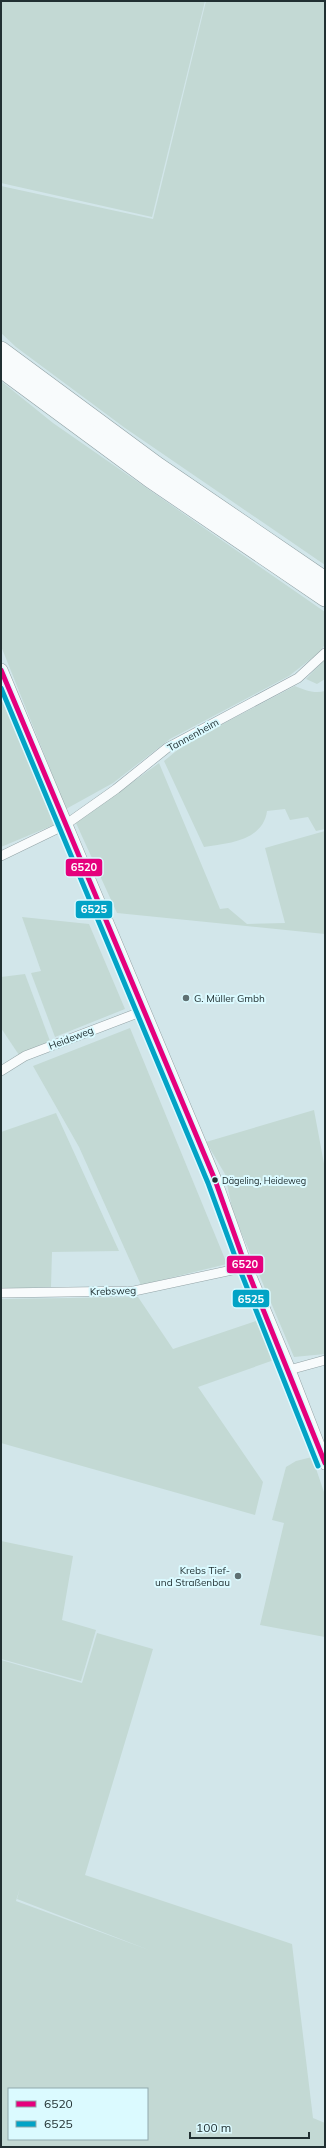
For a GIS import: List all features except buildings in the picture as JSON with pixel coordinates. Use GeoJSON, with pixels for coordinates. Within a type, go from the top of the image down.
{"type":"FeatureCollection","features":[{"type":"Feature","properties":{"kind":"highway"},"geometry":{"type":"LineString","coordinates":[[1,350],[158,466],[325,580]]}},
{"type":"Feature","properties":{"kind":"highway"},"geometry":{"type":"LineString","coordinates":[[1,369],[150,479],[325,598]]}},
{"type":"Feature","properties":{"kind":"main road"},"geometry":{"type":"LineString","coordinates":[[1,670],[215,1180],[246,1267],[289,1370],[325,1463]]}},
{"type":"Feature","properties":{"kind":"street","name":"Tannenheim"},"geometry":{"type":"LineString","coordinates":[[1,856],[65,825],[116,789],[167,748],[298,678],[325,653]]}},
{"type":"Feature","properties":{"kind":"street","name":"Heideweg"},"geometry":{"type":"LineString","coordinates":[[1,1070],[25,1056],[143,1011]]}},
{"type":"Feature","properties":{"kind":"street","name":"Krebsweg"},"geometry":{"type":"LineString","coordinates":[[1,1293],[134,1291],[246,1267]]}},
{"type":"Feature","properties":{"kind":"street"},"geometry":{"type":"LineString","coordinates":[[289,1370],[325,1360]]}},
{"type":"Feature","properties":{"kind":"green space"},"geometry":{"type":"Polygon","coordinates":[[[1,1],[205,1],[152,217],[1,183],[1,1]]]}},
{"type":"Feature","properties":{"kind":"green space"},"geometry":{"type":"Polygon","coordinates":[[[206,1],[325,1],[325,565],[125,428],[16,347],[1,333],[1,186],[153,219],[206,1]]]}},
{"type":"Feature","properties":{"kind":"green space"},"geometry":{"type":"Polygon","coordinates":[[[1,381],[53,423],[325,612],[325,644],[321,651],[289,676],[170,739],[113,783],[66,809],[1,646],[1,381]]]}},
{"type":"Feature","properties":{"kind":"green space"},"geometry":{"type":"Polygon","coordinates":[[[325,659],[325,679],[317,684],[306,679],[325,659]]]}},
{"type":"Feature","properties":{"kind":"green space"},"geometry":{"type":"Polygon","coordinates":[[[295,686],[313,692],[325,691],[325,829],[316,831],[308,817],[290,820],[285,809],[267,811],[264,821],[259,829],[252,835],[233,842],[204,847],[164,761],[186,743],[295,686]]]}},
{"type":"Feature","properties":{"kind":"green space"},"geometry":{"type":"Polygon","coordinates":[[[1,693],[56,824],[1,847],[1,693]]]}},
{"type":"Feature","properties":{"kind":"green space"},"geometry":{"type":"Polygon","coordinates":[[[159,763],[220,909],[228,908],[247,924],[285,923],[265,848],[325,831],[325,934],[117,913],[76,823],[159,763]]]}},
{"type":"Feature","properties":{"kind":"green space"},"geometry":{"type":"Polygon","coordinates":[[[22,917],[89,924],[125,1009],[55,1037],[31,973],[41,971],[22,917]]]}},
{"type":"Feature","properties":{"kind":"green space"},"geometry":{"type":"Polygon","coordinates":[[[25,974],[50,1041],[19,1055],[1,1028],[1,977],[25,974]]]}},
{"type":"Feature","properties":{"kind":"green space"},"geometry":{"type":"Polygon","coordinates":[[[130,1028],[227,1264],[141,1285],[79,1147],[33,1066],[130,1028]]]}},
{"type":"Feature","properties":{"kind":"green space"},"geometry":{"type":"Polygon","coordinates":[[[314,1110],[325,1169],[325,1354],[294,1357],[233,1213],[225,1174],[206,1142],[314,1110]]]}},
{"type":"Feature","properties":{"kind":"green space"},"geometry":{"type":"Polygon","coordinates":[[[56,1113],[119,1251],[52,1252],[51,1287],[1,1289],[1,1132],[56,1113]]]}},
{"type":"Feature","properties":{"kind":"green space"},"geometry":{"type":"Polygon","coordinates":[[[138,1297],[173,1349],[256,1321],[274,1360],[198,1387],[263,1482],[255,1515],[1,1443],[1,1299],[138,1297]]]}},
{"type":"Feature","properties":{"kind":"green space"},"geometry":{"type":"Polygon","coordinates":[[[312,1457],[325,1495],[325,1637],[260,1625],[284,1523],[272,1520],[286,1467],[296,1461],[312,1457]]]}},
{"type":"Feature","properties":{"kind":"green space"},"geometry":{"type":"Polygon","coordinates":[[[1,1541],[73,1556],[62,1620],[96,1630],[81,1681],[1,1659],[1,1541]]]}},
{"type":"Feature","properties":{"kind":"green space"},"geometry":{"type":"Polygon","coordinates":[[[97,1633],[153,1649],[85,1875],[292,1944],[313,2118],[325,2123],[325,2147],[1,2147],[1,1660],[82,1683],[97,1633]],[[20,1888],[16,1901],[149,1950],[17,1899],[20,1888]]]}},
{"type":"Feature","properties":{"kind":"transit line","name":"6520"},"geometry":{"type":"LineString","coordinates":[[1,670],[215,1180],[246,1267],[325,1463]]}},
{"type":"Feature","properties":{"kind":"transit line","name":"6525"},"geometry":{"type":"LineString","coordinates":[[1,688],[208,1183],[240,1270],[318,1466]]}},
{"type":"Feature","properties":{"kind":"place","name":"G. Müller Gmbh"},"geometry":{"type":"Point","coordinates":[186,998]}},
{"type":"Feature","properties":{"kind":"place","name":"Dägeling, Heideweg"},"geometry":{"type":"Point","coordinates":[215,1180]}},
{"type":"Feature","properties":{"kind":"place","name":"Krebs Tief- und Straßenbau"},"geometry":{"type":"Point","coordinates":[238,1576]}}]}
